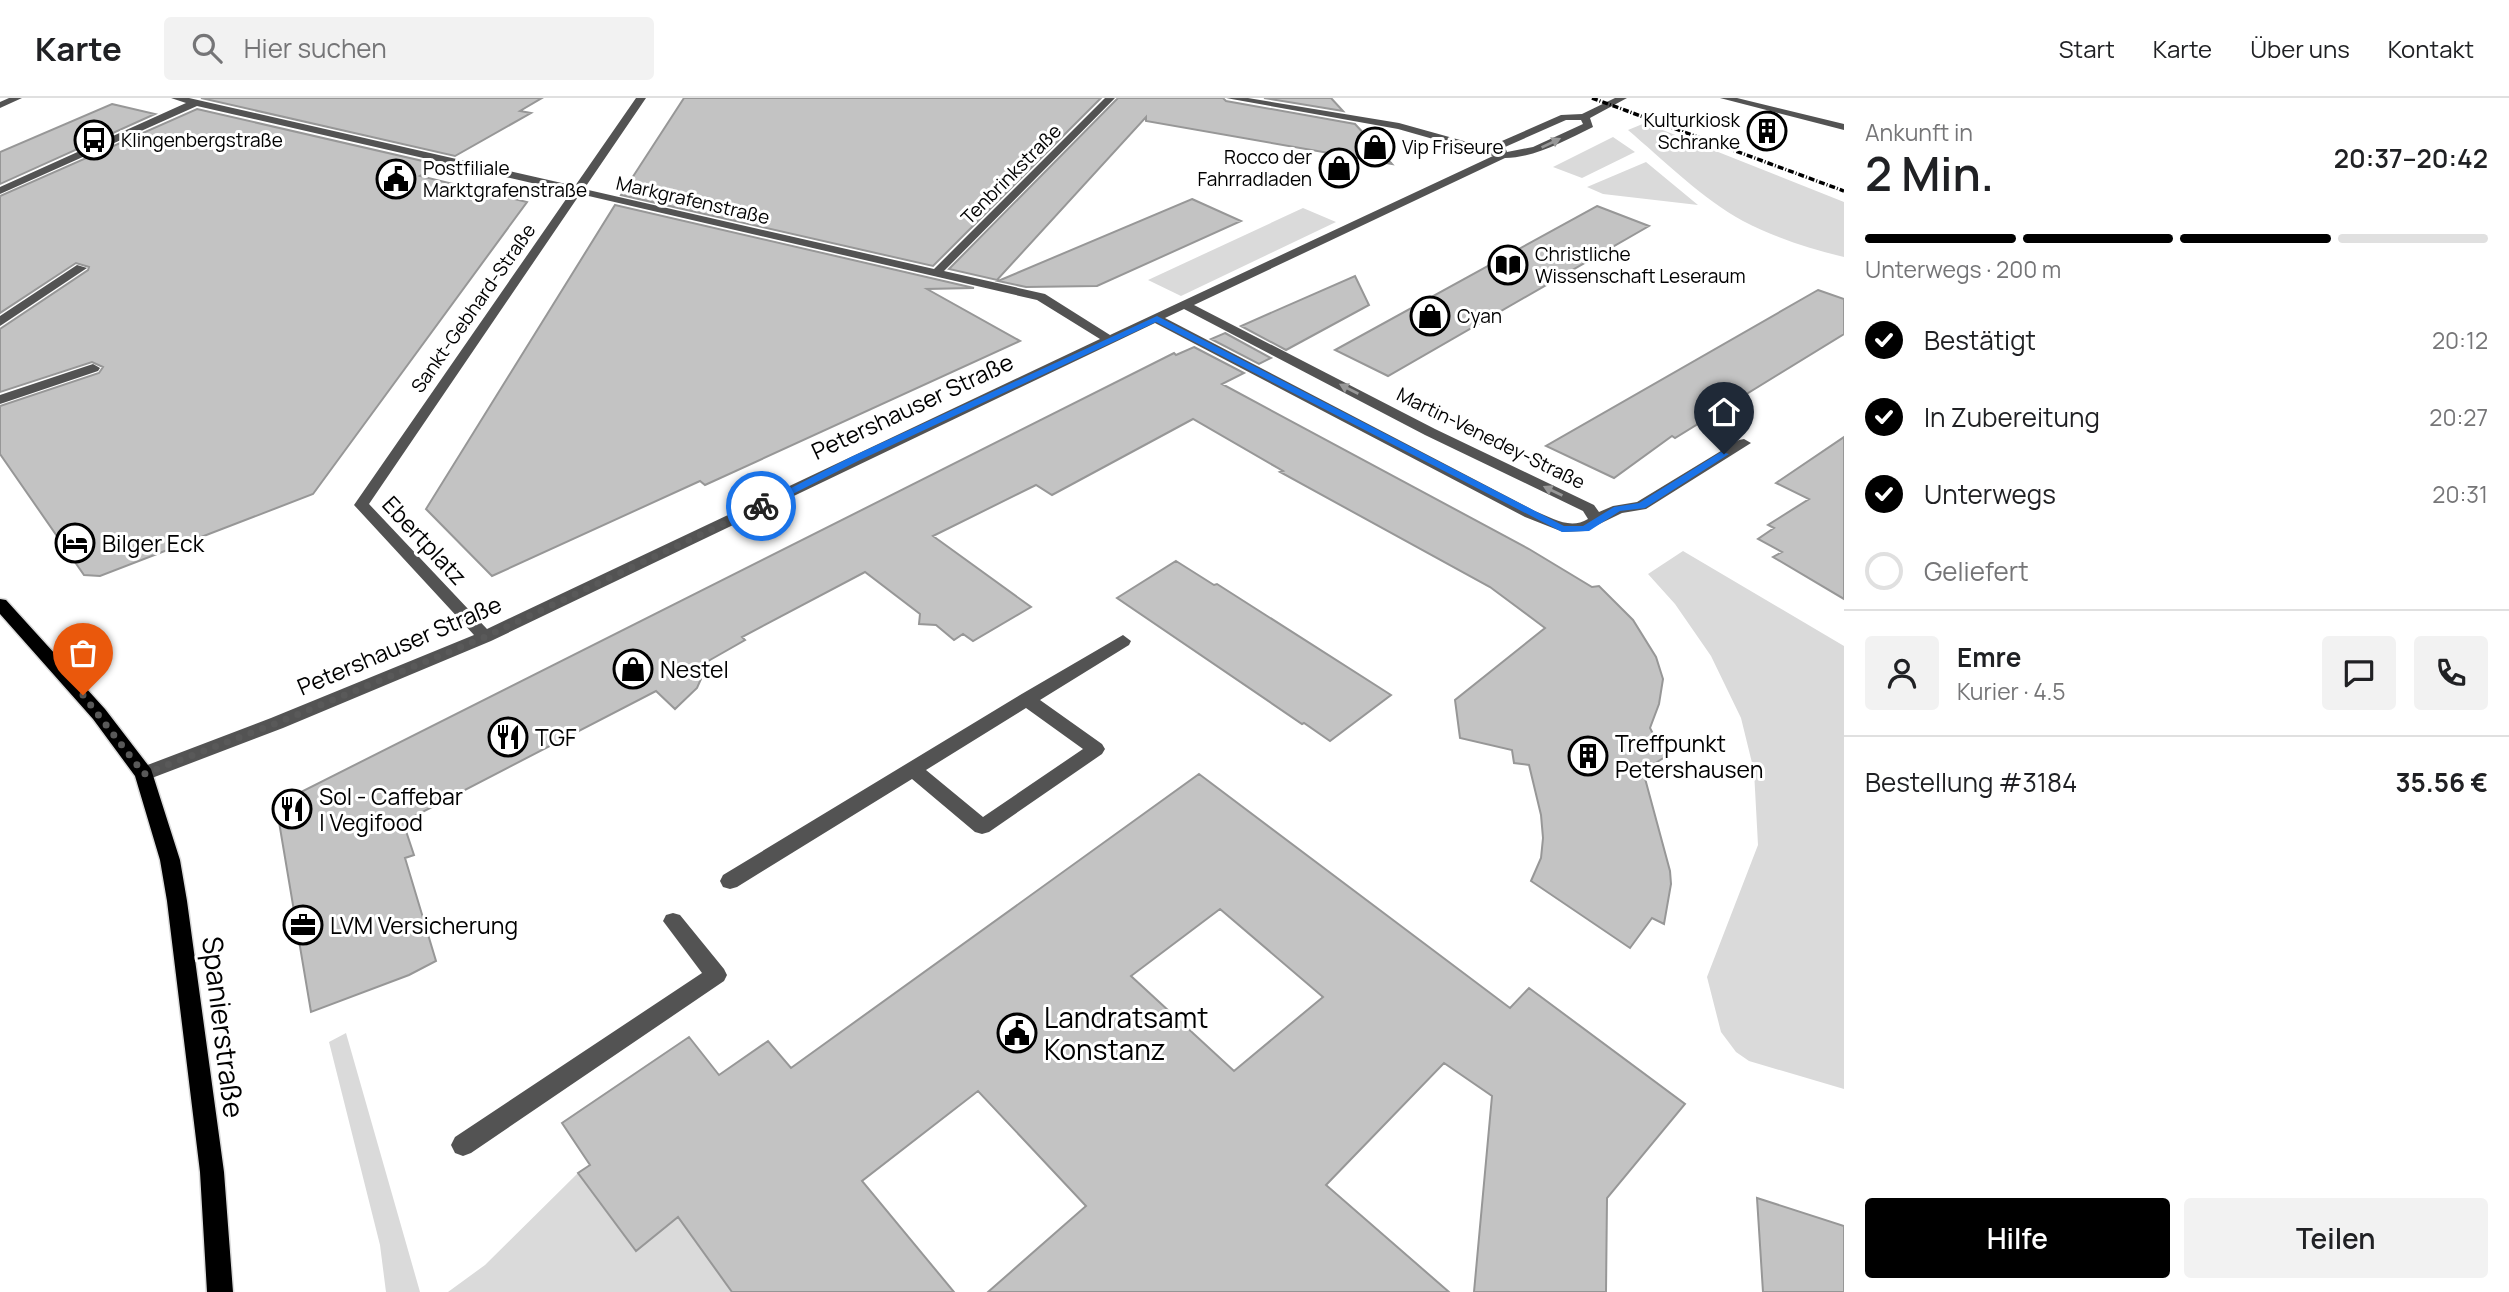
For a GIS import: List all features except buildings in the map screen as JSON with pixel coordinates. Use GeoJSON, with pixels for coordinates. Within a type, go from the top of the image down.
{"type":"FeatureCollection","features":[{"type":"Feature","properties":{"kind":"main road"},"geometry":{"type":"LineString","coordinates":[[0,604],[99,714],[144,774]]}},
{"type":"Feature","properties":{"kind":"main road","name":"Spanierstraße"},"geometry":{"type":"LineString","coordinates":[[144,774],[170,860],[183,941],[212,1172],[220,1292]]}},
{"type":"Feature","properties":{"kind":"street"},"geometry":{"type":"LineString","coordinates":[[0,105],[17,98]]}},
{"type":"Feature","properties":{"kind":"street","name":"Markgrafenstraße"},"geometry":{"type":"LineString","coordinates":[[176,98],[1041,297],[1111,341]]}},
{"type":"Feature","properties":{"kind":"street","name":"Sankt-Gebhard-Straße"},"geometry":{"type":"LineString","coordinates":[[360,505],[641,98]]}},
{"type":"Feature","properties":{"kind":"street","name":"Tenbrinkstraße"},"geometry":{"type":"LineString","coordinates":[[936,274],[1110,98]]}},
{"type":"Feature","properties":{"kind":"street"},"geometry":{"type":"LineString","coordinates":[[1231,98],[1399,126],[1503,155]]}},
{"type":"Feature","properties":{"kind":"street","name":"Petershauser Straße"},"geometry":{"type":"LineString","coordinates":[[1503,155],[1499,146],[1563,117],[1584,117],[1622,98]]}},
{"type":"Feature","properties":{"kind":"street"},"geometry":{"type":"LineString","coordinates":[[1725,98],[1844,127]]}},
{"type":"Feature","properties":{"kind":"street"},"geometry":{"type":"LineString","coordinates":[[0,191],[195,103]]}},
{"type":"Feature","properties":{"kind":"street","name":"Petershauser Straße"},"geometry":{"type":"LineString","coordinates":[[144,774],[277,723],[485,637],[699,537],[855,459],[1503,155],[1521,156],[1589,125],[1584,117]]}},
{"type":"Feature","properties":{"kind":"street"},"geometry":{"type":"LineString","coordinates":[[0,322],[81,268]]}},
{"type":"Feature","properties":{"kind":"street","name":"Martin-Venedey-Straße"},"geometry":{"type":"LineString","coordinates":[[1157,319],[1562,529],[1585,529],[1596,520],[1590,508],[1430,432],[1185,305]]}},
{"type":"Feature","properties":{"kind":"street"},"geometry":{"type":"LineString","coordinates":[[0,400],[93,368]]}},
{"type":"Feature","properties":{"kind":"street"},"geometry":{"type":"LineString","coordinates":[[1596,520],[1618,509],[1641,506],[1744,443]]}},
{"type":"Feature","properties":{"kind":"street","name":"Ebertplatz"},"geometry":{"type":"LineString","coordinates":[[360,505],[485,637]]}},
{"type":"Feature","properties":{"kind":"street"},"geometry":{"type":"LineString","coordinates":[[730,881],[1123,641]]}},
{"type":"Feature","properties":{"kind":"street"},"geometry":{"type":"LineString","coordinates":[[912,769],[982,827],[1096,749],[1026,699]]}},
{"type":"Feature","properties":{"kind":"street"},"geometry":{"type":"LineString","coordinates":[[463,1145],[716,975],[673,921]]}},
{"type":"Feature","properties":{"kind":"shaded area"},"geometry":{"type":"Polygon","coordinates":[[[1645,123],[1844,202],[1844,257],[1755,227],[1713,202],[1628,130],[1645,123]]]}},
{"type":"Feature","properties":{"kind":"shaded area"},"geometry":{"type":"Polygon","coordinates":[[[1613,137],[1635,152],[1582,178],[1553,167],[1613,137]]]}},
{"type":"Feature","properties":{"kind":"shaded area"},"geometry":{"type":"Polygon","coordinates":[[[1646,162],[1698,205],[1603,194],[1587,187],[1646,162]]]}},
{"type":"Feature","properties":{"kind":"shaded area"},"geometry":{"type":"Polygon","coordinates":[[[1303,208],[1336,222],[1181,296],[1148,280],[1303,208]]]}},
{"type":"Feature","properties":{"kind":"shaded area"},"geometry":{"type":"Polygon","coordinates":[[[1683,551],[1844,646],[1844,1089],[1749,1061],[1736,1052],[1721,1032],[1707,977],[1758,845],[1754,771],[1741,718],[1711,656],[1675,604],[1648,574],[1683,551]]]}},
{"type":"Feature","properties":{"kind":"shaded area"},"geometry":{"type":"Polygon","coordinates":[[[346,1033],[420,1292],[386,1292],[380,1245],[329,1042],[346,1033]]]}},
{"type":"Feature","properties":{"kind":"shaded area"},"geometry":{"type":"Polygon","coordinates":[[[578,1173],[636,1251],[678,1217],[732,1292],[448,1292],[485,1265],[578,1173]]]}},
{"type":"Feature","properties":{"kind":"railway"},"geometry":{"type":"LineString","coordinates":[[1592,98],[1844,191]]}},
{"type":"Feature","properties":{"kind":"way so far"},"geometry":{"type":"LineString","coordinates":[[83,695],[144,774],[277,723],[485,637],[761,506]]}},
{"type":"Feature","properties":{"kind":"place","name":"Kulturkiosk Schranke"},"geometry":{"type":"Point","coordinates":[1767,131]}},
{"type":"Feature","properties":{"kind":"place","name":"Klingenbergstraße"},"geometry":{"type":"Point","coordinates":[94,140]}},
{"type":"Feature","properties":{"kind":"place","name":"Vip Friseure"},"geometry":{"type":"Point","coordinates":[1375,147]}},
{"type":"Feature","properties":{"kind":"place","name":"Rocco der Fahrradladen"},"geometry":{"type":"Point","coordinates":[1339,168]}},
{"type":"Feature","properties":{"kind":"place","name":"Postfiliale Marktgrafenstraße"},"geometry":{"type":"Point","coordinates":[396,179]}},
{"type":"Feature","properties":{"kind":"place","name":"Christliche Wissenschaft Leseraum"},"geometry":{"type":"Point","coordinates":[1508,265]}},
{"type":"Feature","properties":{"kind":"place","name":"Cyan"},"geometry":{"type":"Point","coordinates":[1430,316]}},
{"type":"Feature","properties":{"kind":"place","name":"Bilger Eck"},"geometry":{"type":"Point","coordinates":[75,543]}},
{"type":"Feature","properties":{"kind":"place","name":"Nestel"},"geometry":{"type":"Point","coordinates":[633,669]}},
{"type":"Feature","properties":{"kind":"place","name":"TGF"},"geometry":{"type":"Point","coordinates":[508,737]}},
{"type":"Feature","properties":{"kind":"place","name":"Treffpunkt Petershausen"},"geometry":{"type":"Point","coordinates":[1588,756]}},
{"type":"Feature","properties":{"kind":"place","name":"Sol - Caffebar | Vegifood"},"geometry":{"type":"Point","coordinates":[292,809]}},
{"type":"Feature","properties":{"kind":"place","name":"LVM Versicherung"},"geometry":{"type":"Point","coordinates":[303,925]}},
{"type":"Feature","properties":{"kind":"place","name":"Landratsamt Konstanz"},"geometry":{"type":"Point","coordinates":[1017,1033]}},
{"type":"Feature","properties":{"kind":"route"},"geometry":{"type":"LineString","coordinates":[[761,506],[855,459],[1157,319],[1562,529],[1585,529],[1618,509],[1641,506],[1724,454]]}}]}
